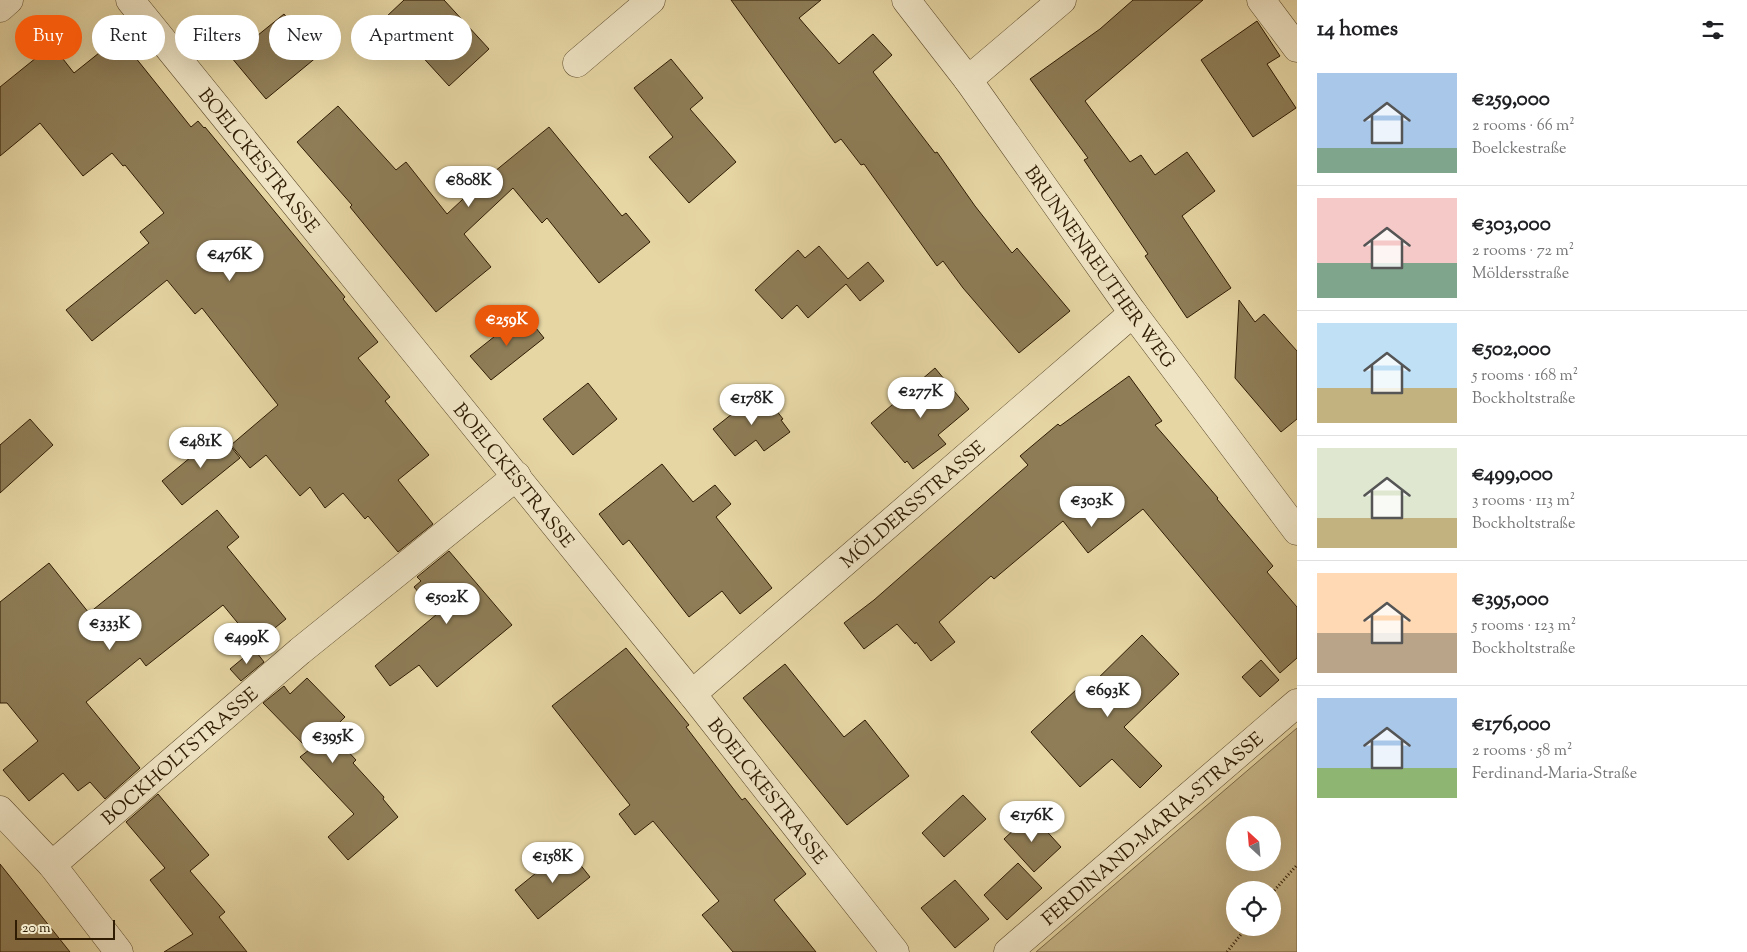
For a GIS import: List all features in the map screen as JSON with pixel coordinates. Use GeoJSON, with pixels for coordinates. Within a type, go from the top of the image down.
{"type":"FeatureCollection","features":[{"type":"Feature","properties":{"kind":"street"},"geometry":{"type":"LineString","coordinates":[[0,8],[9,0]]}},
{"type":"Feature","properties":{"kind":"street","name":"BOELCKESTRASSE"},"geometry":{"type":"LineString","coordinates":[[130,0],[517,476],[895,952]]}},
{"type":"Feature","properties":{"kind":"street"},"geometry":{"type":"LineString","coordinates":[[577,64],[651,0]]}},
{"type":"Feature","properties":{"kind":"street","name":"BRUNNENREUTHER WEG"},"geometry":{"type":"LineString","coordinates":[[906,0],[968,80],[1134,313],[1297,531]]}},
{"type":"Feature","properties":{"kind":"street"},"geometry":{"type":"LineString","coordinates":[[968,80],[1062,0]]}},
{"type":"Feature","properties":{"kind":"street"},"geometry":{"type":"LineString","coordinates":[[1261,0],[1297,48]]}},
{"type":"Feature","properties":{"kind":"street","name":"MÖLDERSSTRASSE"},"geometry":{"type":"LineString","coordinates":[[692,694],[1134,313]]}},
{"type":"Feature","properties":{"kind":"street","name":"BOCKHOLTSTRASSE"},"geometry":{"type":"LineString","coordinates":[[52,864],[300,652],[517,476]]}},
{"type":"Feature","properties":{"kind":"street","name":"FERDINAND-MARIA-STRASSE"},"geometry":{"type":"LineString","coordinates":[[1008,952],[1297,703]]}},
{"type":"Feature","properties":{"kind":"street"},"geometry":{"type":"LineString","coordinates":[[0,810],[52,864],[119,952]]}},
{"type":"Feature","properties":{"kind":"path"},"geometry":{"type":"LineString","coordinates":[[1281,883],[1297,865]]}},
{"type":"Feature","properties":{"kind":"path"},"geometry":{"type":"LineString","coordinates":[[1227,952],[1240,936]]}},
{"type":"Feature","properties":{"kind":"shaded area"},"geometry":{"type":"Polygon","coordinates":[[[1297,728],[1297,952],[1036,952],[1297,728]]]}},
{"type":"Feature","properties":{"kind":"building"},"geometry":{"type":"Polygon","coordinates":[[[404,0],[444,0],[458,15],[388,15],[404,0]]]}},
{"type":"Feature","properties":{"kind":"building"},"geometry":{"type":"Polygon","coordinates":[[[731,0],[821,0],[799,18],[839,64],[873,34],[892,55],[873,72],[935,153],[937,152],[975,206],[1012,253],[1017,248],[1070,311],[1019,353],[963,288],[943,261],[937,266],[864,164],[861,165],[841,139],[835,143],[731,0]]]}},
{"type":"Feature","properties":{"kind":"building"},"geometry":{"type":"Polygon","coordinates":[[[1133,0],[1203,0],[1085,101],[1130,162],[1141,155],[1155,175],[1187,152],[1215,191],[1182,216],[1231,288],[1187,318],[1145,256],[1148,254],[1084,160],[1088,158],[1030,79],[1100,29],[1133,0]]]}},
{"type":"Feature","properties":{"kind":"building"},"geometry":{"type":"Polygon","coordinates":[[[1257,21],[1280,56],[1267,64],[1296,108],[1253,137],[1201,60],[1257,21]]]}},
{"type":"Feature","properties":{"kind":"building"},"geometry":{"type":"Polygon","coordinates":[[[269,26],[269,60],[313,60],[266,99],[234,60],[259,60],[259,34],[269,26]]]}},
{"type":"Feature","properties":{"kind":"building"},"geometry":{"type":"Polygon","coordinates":[[[472,30],[489,49],[449,86],[425,60],[472,60],[472,30]]]}},
{"type":"Feature","properties":{"kind":"building"},"geometry":{"type":"Polygon","coordinates":[[[92,59],[137,60],[191,127],[198,121],[205,127],[345,297],[343,299],[378,342],[358,358],[390,397],[385,401],[429,455],[398,480],[433,524],[398,552],[368,516],[365,519],[343,493],[325,508],[310,487],[300,496],[266,455],[250,468],[231,445],[278,405],[202,308],[195,314],[167,280],[92,341],[66,310],[149,243],[140,232],[164,213],[125,165],[123,166],[112,153],[83,176],[40,123],[0,156],[0,87],[33,60],[64,60],[74,73],[92,59]]]}},
{"type":"Feature","properties":{"kind":"building"},"geometry":{"type":"Polygon","coordinates":[[[671,59],[703,98],[690,109],[736,162],[689,203],[649,157],[673,137],[634,88],[671,59]]]}},
{"type":"Feature","properties":{"kind":"building"},"geometry":{"type":"Polygon","coordinates":[[[338,106],[396,170],[406,162],[447,214],[478,185],[549,127],[622,216],[626,213],[650,242],[599,283],[547,218],[542,223],[513,188],[464,234],[491,267],[436,312],[350,207],[352,205],[297,142],[338,106]]]}},
{"type":"Feature","properties":{"kind":"building"},"geometry":{"type":"Polygon","coordinates":[[[819,246],[848,279],[868,262],[884,281],[860,301],[846,284],[808,318],[797,305],[782,319],[755,290],[798,250],[805,258],[819,246]]]}},
{"type":"Feature","properties":{"kind":"building"},"geometry":{"type":"Polygon","coordinates":[[[1239,300],[1255,322],[1264,314],[1297,351],[1297,419],[1281,432],[1235,378],[1239,300]]]}},
{"type":"Feature","properties":{"kind":"building"},"geometry":{"type":"Polygon","coordinates":[[[524,313],[544,338],[491,380],[470,356],[524,313]]]}},
{"type":"Feature","properties":{"kind":"building"},"geometry":{"type":"Polygon","coordinates":[[[935,368],[969,409],[938,435],[946,444],[913,469],[907,461],[905,463],[871,423],[935,368]]]}},
{"type":"Feature","properties":{"kind":"building"},"geometry":{"type":"Polygon","coordinates":[[[1129,376],[1162,421],[1155,425],[1273,566],[1267,572],[1297,607],[1297,658],[1280,673],[1143,509],[1088,553],[1063,521],[994,579],[991,576],[939,622],[955,642],[931,661],[916,642],[915,644],[897,624],[864,649],[844,623],[874,600],[1028,465],[1020,456],[1058,424],[1060,426],[1129,376]]]}},
{"type":"Feature","properties":{"kind":"building"},"geometry":{"type":"Polygon","coordinates":[[[588,383],[617,419],[573,455],[543,419],[588,383]]]}},
{"type":"Feature","properties":{"kind":"building"},"geometry":{"type":"Polygon","coordinates":[[[761,391],[783,419],[781,420],[790,432],[764,451],[756,440],[735,456],[713,429],[761,391]]]}},
{"type":"Feature","properties":{"kind":"building"},"geometry":{"type":"Polygon","coordinates":[[[30,419],[53,445],[0,493],[0,445],[30,419]]]}},
{"type":"Feature","properties":{"kind":"building"},"geometry":{"type":"Polygon","coordinates":[[[220,433],[240,458],[182,505],[162,481],[220,433]]]}},
{"type":"Feature","properties":{"kind":"building"},"geometry":{"type":"Polygon","coordinates":[[[662,464],[693,502],[715,485],[731,504],[716,517],[772,588],[740,614],[722,591],[689,617],[629,540],[623,545],[599,514],[662,464]]]}},
{"type":"Feature","properties":{"kind":"building"},"geometry":{"type":"Polygon","coordinates":[[[217,510],[239,537],[227,547],[286,619],[255,644],[223,605],[146,666],[140,658],[86,702],[140,768],[105,799],[90,782],[78,791],[63,773],[29,801],[3,770],[38,741],[7,703],[0,703],[0,602],[49,563],[89,613],[217,510]]]}},
{"type":"Feature","properties":{"kind":"building"},"geometry":{"type":"Polygon","coordinates":[[[449,551],[512,625],[437,687],[419,665],[390,686],[375,666],[437,614],[414,587],[421,581],[417,577],[449,551]]]}},
{"type":"Feature","properties":{"kind":"building"},"geometry":{"type":"Polygon","coordinates":[[[1142,635],[1179,674],[1124,727],[1162,766],[1140,788],[1112,759],[1080,787],[1031,732],[1078,688],[1083,693],[1142,635]]]}},
{"type":"Feature","properties":{"kind":"building"},"geometry":{"type":"Polygon","coordinates":[[[626,648],[689,725],[686,727],[742,800],[745,798],[806,874],[774,900],[816,952],[733,952],[702,915],[719,901],[653,821],[635,835],[619,814],[630,805],[552,706],[626,648]]]}},
{"type":"Feature","properties":{"kind":"building"},"geometry":{"type":"Polygon","coordinates":[[[254,649],[264,662],[241,681],[230,669],[254,649]]]}},
{"type":"Feature","properties":{"kind":"building"},"geometry":{"type":"Polygon","coordinates":[[[1261,660],[1279,680],[1260,697],[1242,677],[1261,660]]]}},
{"type":"Feature","properties":{"kind":"building"},"geometry":{"type":"Polygon","coordinates":[[[785,664],[844,737],[865,720],[909,776],[847,825],[743,698],[785,664]]]}},
{"type":"Feature","properties":{"kind":"building"},"geometry":{"type":"Polygon","coordinates":[[[307,678],[345,717],[330,732],[356,760],[353,763],[384,797],[383,799],[398,817],[348,860],[328,837],[354,814],[300,757],[309,750],[263,703],[284,686],[290,694],[307,678]]]}},
{"type":"Feature","properties":{"kind":"building"},"geometry":{"type":"Polygon","coordinates":[[[158,794],[209,855],[190,871],[225,912],[219,917],[247,952],[164,952],[193,934],[150,880],[165,868],[126,822],[158,794]]]}},
{"type":"Feature","properties":{"kind":"building"},"geometry":{"type":"Polygon","coordinates":[[[963,795],[986,819],[944,857],[922,833],[963,795]]]}},
{"type":"Feature","properties":{"kind":"building"},"geometry":{"type":"Polygon","coordinates":[[[1031,814],[1061,847],[1034,872],[1004,839],[1031,814]]]}},
{"type":"Feature","properties":{"kind":"building"},"geometry":{"type":"Polygon","coordinates":[[[567,848],[590,877],[538,919],[515,890],[567,848]]]}},
{"type":"Feature","properties":{"kind":"building"},"geometry":{"type":"Polygon","coordinates":[[[1018,863],[1042,888],[1007,920],[984,895],[1018,863]]]}},
{"type":"Feature","properties":{"kind":"building"},"geometry":{"type":"Polygon","coordinates":[[[0,864],[70,952],[0,952],[0,864]]]}},
{"type":"Feature","properties":{"kind":"building"},"geometry":{"type":"Polygon","coordinates":[[[955,880],[989,919],[955,948],[921,908],[955,880]]]}}]}
